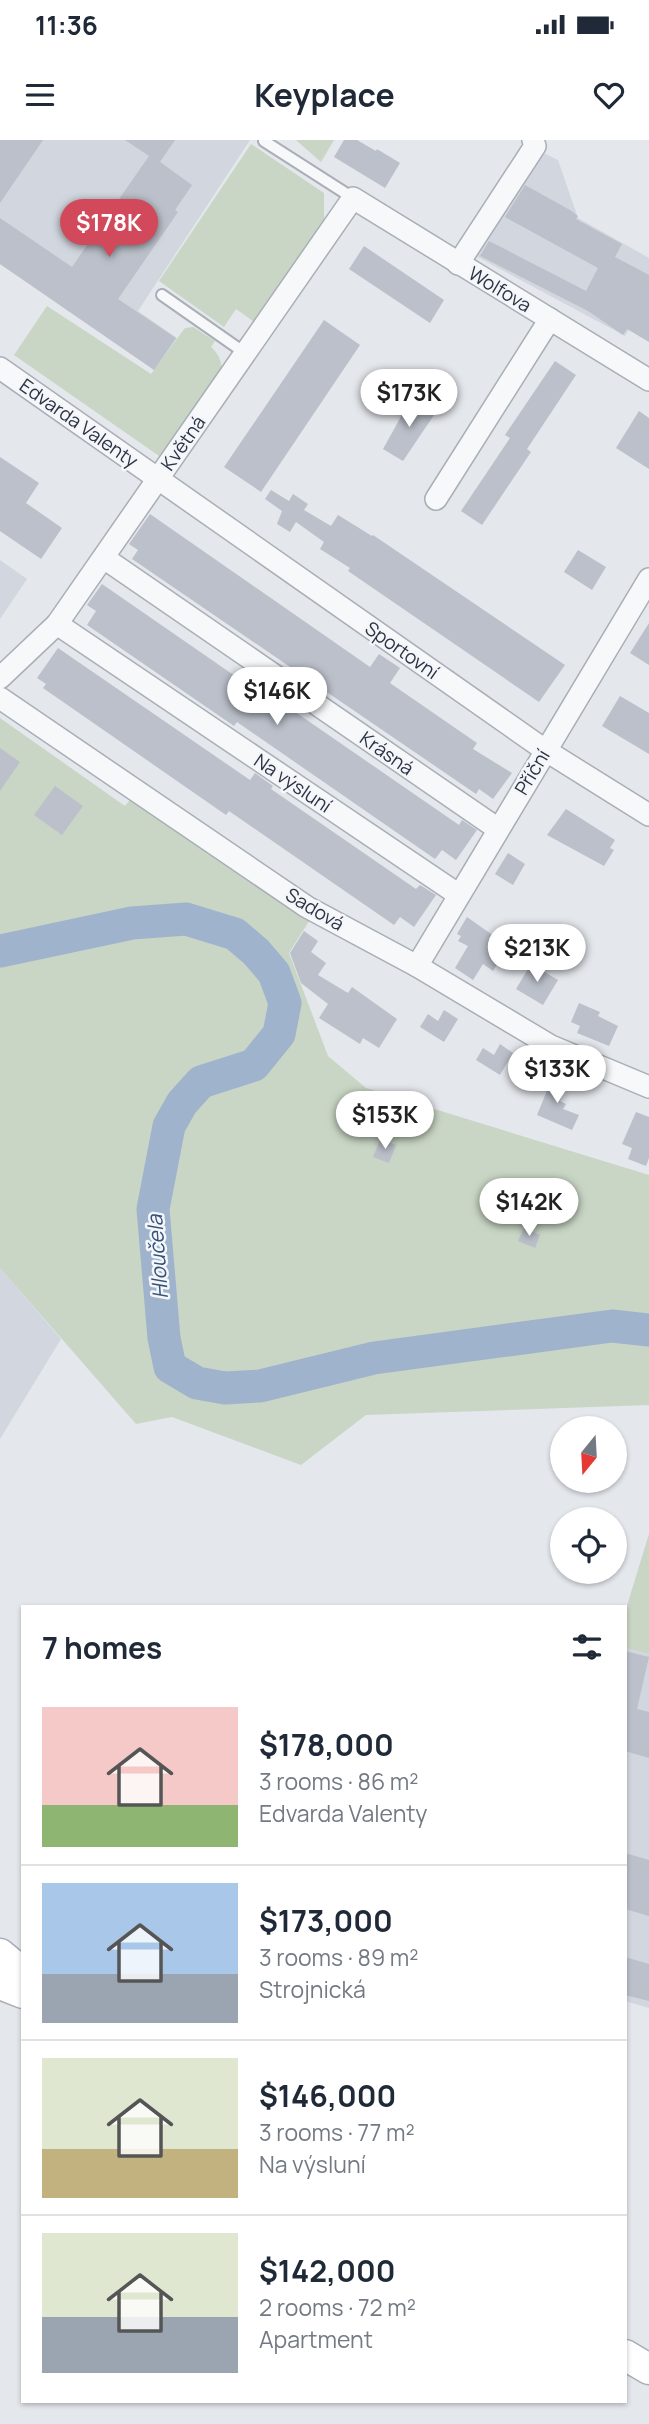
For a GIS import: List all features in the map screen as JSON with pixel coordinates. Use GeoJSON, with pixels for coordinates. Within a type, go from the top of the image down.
{"type":"FeatureCollection","features":[{"type":"Feature","properties":{"kind":"main road"},"geometry":{"type":"LineString","coordinates":[[0,1955],[21,1971]]}},
{"type":"Feature","properties":{"kind":"main road"},"geometry":{"type":"LineString","coordinates":[[0,1984],[21,1992]]}},
{"type":"Feature","properties":{"kind":"main road"},"geometry":{"type":"LineString","coordinates":[[627,2356],[649,2370]]}},
{"type":"Feature","properties":{"kind":"street"},"geometry":{"type":"LineString","coordinates":[[458,264],[535,146],[533,140]]}},
{"type":"Feature","properties":{"kind":"street","name":"Wolfova"},"geometry":{"type":"LineString","coordinates":[[353,198],[649,380]]}},
{"type":"Feature","properties":{"kind":"street","name":"Květná"},"geometry":{"type":"LineString","coordinates":[[0,678],[57,624],[353,198]]}},
{"type":"Feature","properties":{"kind":"street"},"geometry":{"type":"LineString","coordinates":[[436,499],[550,319]]}},
{"type":"Feature","properties":{"kind":"street","name":"Edvarda Valenty"},"geometry":{"type":"LineString","coordinates":[[0,368],[159,478]]}},
{"type":"Feature","properties":{"kind":"street","name":"Sportovní"},"geometry":{"type":"LineString","coordinates":[[159,478],[545,750],[649,814]]}},
{"type":"Feature","properties":{"kind":"street","name":"Krásná"},"geometry":{"type":"LineString","coordinates":[[104,558],[498,830]]}},
{"type":"Feature","properties":{"kind":"street","name":"Příční"},"geometry":{"type":"LineString","coordinates":[[417,966],[649,579]]}},
{"type":"Feature","properties":{"kind":"street","name":"Na výsluní"},"geometry":{"type":"LineString","coordinates":[[57,624],[459,895]]}},
{"type":"Feature","properties":{"kind":"street","name":"Sadová"},"geometry":{"type":"LineString","coordinates":[[0,698],[307,907],[417,966],[551,1046],[649,1087]]}},
{"type":"Feature","properties":{"kind":"lane"},"geometry":{"type":"LineString","coordinates":[[264,141],[353,198]]}},
{"type":"Feature","properties":{"kind":"lane"},"geometry":{"type":"LineString","coordinates":[[162,295],[246,353]]}},
{"type":"Feature","properties":{"kind":"shaded area"},"geometry":{"type":"Polygon","coordinates":[[[0,140],[250,140],[138,311],[177,338],[155,370],[0,264],[0,140]]]}},
{"type":"Feature","properties":{"kind":"shaded area"},"geometry":{"type":"Polygon","coordinates":[[[537,150],[558,160],[578,218],[649,258],[649,296],[625,336],[472,254],[537,150]]]}},
{"type":"Feature","properties":{"kind":"shaded area"},"geometry":{"type":"Polygon","coordinates":[[[0,560],[27,579],[0,619],[0,560]]]}},
{"type":"Feature","properties":{"kind":"shaded area"},"geometry":{"type":"Polygon","coordinates":[[[0,1268],[61,1339],[0,1439],[0,1268]]]}},
{"type":"Feature","properties":{"kind":"shaded area"},"geometry":{"type":"Polygon","coordinates":[[[627,1648],[649,1654],[649,2008],[627,2002],[627,1648]]]}},
{"type":"Feature","properties":{"kind":"green space"},"geometry":{"type":"Polygon","coordinates":[[[296,140],[334,140],[321,162],[296,140]]]}},
{"type":"Feature","properties":{"kind":"green space"},"geometry":{"type":"Polygon","coordinates":[[[251,144],[324,193],[324,228],[257,324],[236,309],[224,327],[159,281],[251,144]]]}},
{"type":"Feature","properties":{"kind":"green space"},"geometry":{"type":"Polygon","coordinates":[[[47,306],[151,374],[185,328],[193,327],[215,341],[211,347],[220,360],[222,376],[162,458],[14,355],[47,306]]]}},
{"type":"Feature","properties":{"kind":"green space"},"geometry":{"type":"Polygon","coordinates":[[[0,718],[125,806],[133,796],[311,918],[289,953],[328,1056],[366,1088],[649,1175],[649,1405],[366,1415],[301,1465],[172,1417],[136,1424],[0,1268],[0,718]]]}},
{"type":"Feature","properties":{"kind":"green space"},"geometry":{"type":"Polygon","coordinates":[[[649,1534],[649,1654],[627,1648],[627,1606],[649,1534]]]}},
{"type":"Feature","properties":{"kind":"building"},"geometry":{"type":"Polygon","coordinates":[[[0,140],[43,140],[0,203],[0,140]]]}},
{"type":"Feature","properties":{"kind":"building"},"geometry":{"type":"Polygon","coordinates":[[[125,140],[175,140],[160,162],[192,185],[175,210],[178,212],[118,299],[176,338],[154,370],[0,264],[0,218],[72,267],[149,156],[125,140]]]}},
{"type":"Feature","properties":{"kind":"building"},"geometry":{"type":"Polygon","coordinates":[[[344,140],[357,140],[400,163],[385,188],[334,157],[344,140]]]}},
{"type":"Feature","properties":{"kind":"building"},"geometry":{"type":"Polygon","coordinates":[[[525,185],[570,210],[578,216],[576,219],[622,244],[615,257],[649,275],[649,342],[627,329],[623,335],[588,311],[480,256],[489,241],[586,291],[598,268],[505,217],[525,185]]]}},
{"type":"Feature","properties":{"kind":"building"},"geometry":{"type":"Polygon","coordinates":[[[364,246],[444,300],[430,323],[349,269],[364,246]]]}},
{"type":"Feature","properties":{"kind":"building"},"geometry":{"type":"Polygon","coordinates":[[[324,320],[360,345],[261,492],[224,467],[324,320]]]}},
{"type":"Feature","properties":{"kind":"building"},"geometry":{"type":"Polygon","coordinates":[[[555,361],[576,375],[527,449],[531,452],[482,525],[461,511],[510,438],[505,435],[555,361]]]}},
{"type":"Feature","properties":{"kind":"building"},"geometry":{"type":"Polygon","coordinates":[[[412,397],[436,412],[403,461],[383,449],[412,397]]]}},
{"type":"Feature","properties":{"kind":"building"},"geometry":{"type":"Polygon","coordinates":[[[639,411],[649,418],[649,469],[616,448],[639,411]]]}},
{"type":"Feature","properties":{"kind":"building"},"geometry":{"type":"Polygon","coordinates":[[[0,457],[39,483],[26,503],[62,528],[41,559],[0,531],[0,457]]]}},
{"type":"Feature","properties":{"kind":"building"},"geometry":{"type":"Polygon","coordinates":[[[271,490],[289,501],[293,494],[308,504],[304,510],[331,526],[338,515],[373,535],[565,665],[539,702],[348,571],[350,568],[320,549],[324,542],[296,522],[290,532],[277,524],[282,511],[265,499],[271,490]]]}},
{"type":"Feature","properties":{"kind":"building"},"geometry":{"type":"Polygon","coordinates":[[[150,514],[370,667],[379,654],[400,668],[390,683],[477,743],[473,749],[512,773],[493,799],[479,789],[476,794],[132,559],[138,550],[129,544],[150,514]]]}},
{"type":"Feature","properties":{"kind":"building"},"geometry":{"type":"Polygon","coordinates":[[[578,550],[606,567],[592,590],[564,572],[578,550]]]}},
{"type":"Feature","properties":{"kind":"building"},"geometry":{"type":"Polygon","coordinates":[[[102,584],[271,704],[275,698],[459,825],[462,820],[477,830],[456,860],[442,850],[435,859],[237,722],[234,726],[87,625],[96,611],[87,605],[102,584]]]}},
{"type":"Feature","properties":{"kind":"building"},"geometry":{"type":"Polygon","coordinates":[[[649,623],[649,665],[630,653],[649,623]]]}},
{"type":"Feature","properties":{"kind":"building"},"geometry":{"type":"Polygon","coordinates":[[[58,648],[250,780],[255,773],[273,786],[271,789],[416,889],[420,885],[436,895],[414,927],[400,917],[394,925],[229,811],[226,815],[43,688],[46,684],[37,678],[58,648]]]}},
{"type":"Feature","properties":{"kind":"building"},"geometry":{"type":"Polygon","coordinates":[[[620,696],[649,713],[649,754],[602,726],[620,696]]]}},
{"type":"Feature","properties":{"kind":"building"},"geometry":{"type":"Polygon","coordinates":[[[0,748],[20,762],[0,791],[0,748]]]}},
{"type":"Feature","properties":{"kind":"building"},"geometry":{"type":"Polygon","coordinates":[[[55,786],[83,806],[62,835],[34,815],[55,786]]]}},
{"type":"Feature","properties":{"kind":"building"},"geometry":{"type":"Polygon","coordinates":[[[566,809],[615,840],[610,848],[614,850],[604,866],[547,835],[566,809]]]}},
{"type":"Feature","properties":{"kind":"building"},"geometry":{"type":"Polygon","coordinates":[[[508,853],[525,864],[513,885],[495,874],[508,853]]]}},
{"type":"Feature","properties":{"kind":"building"},"geometry":{"type":"Polygon","coordinates":[[[467,917],[508,946],[493,971],[483,964],[473,980],[455,968],[468,946],[458,941],[461,936],[457,934],[467,917]]]}},
{"type":"Feature","properties":{"kind":"building"},"geometry":{"type":"Polygon","coordinates":[[[304,931],[318,941],[311,952],[326,963],[318,975],[348,993],[352,987],[397,1019],[379,1048],[363,1038],[360,1044],[319,1018],[328,1004],[301,983],[290,953],[304,931]]]}},
{"type":"Feature","properties":{"kind":"building"},"geometry":{"type":"Polygon","coordinates":[[[531,964],[558,980],[543,1005],[516,989],[531,964]]]}},
{"type":"Feature","properties":{"kind":"building"},"geometry":{"type":"Polygon","coordinates":[[[579,1003],[600,1012],[598,1016],[618,1026],[609,1046],[577,1033],[580,1026],[571,1022],[579,1003]]]}},
{"type":"Feature","properties":{"kind":"building"},"geometry":{"type":"Polygon","coordinates":[[[444,1010],[458,1019],[444,1042],[420,1027],[428,1014],[438,1021],[444,1010]]]}},
{"type":"Feature","properties":{"kind":"building"},"geometry":{"type":"Polygon","coordinates":[[[500,1044],[513,1053],[500,1075],[476,1060],[483,1048],[494,1055],[500,1044]]]}},
{"type":"Feature","properties":{"kind":"building"},"geometry":{"type":"Polygon","coordinates":[[[553,1076],[568,1082],[560,1101],[566,1104],[563,1109],[579,1115],[572,1130],[537,1115],[553,1076]]]}},
{"type":"Feature","properties":{"kind":"building"},"geometry":{"type":"Polygon","coordinates":[[[636,1112],[649,1117],[649,1158],[646,1166],[628,1159],[632,1148],[622,1144],[636,1112]]]}},
{"type":"Feature","properties":{"kind":"building"},"geometry":{"type":"Polygon","coordinates":[[[380,1140],[396,1145],[389,1163],[373,1157],[380,1140]]]}},
{"type":"Feature","properties":{"kind":"building"},"geometry":{"type":"Polygon","coordinates":[[[524,1228],[540,1235],[535,1248],[518,1241],[524,1228]]]}},
{"type":"Feature","properties":{"kind":"building"},"geometry":{"type":"Polygon","coordinates":[[[627,1652],[649,1657],[637,1709],[649,1712],[649,1758],[627,1752],[627,1652]]]}},
{"type":"Feature","properties":{"kind":"building"},"geometry":{"type":"Polygon","coordinates":[[[627,1854],[649,1860],[649,1916],[627,1910],[627,1854]]]}},
{"type":"Feature","properties":{"kind":"building"},"geometry":{"type":"Polygon","coordinates":[[[627,1958],[649,1964],[649,2001],[627,1996],[627,1958]]]}},
{"type":"Feature","properties":{"kind":"waterway","name":"Hloučela"},"geometry":{"type":"LineString","coordinates":[[0,951],[132,923],[186,919],[235,934],[256,952],[274,973],[285,1003],[279,1034],[254,1065],[201,1082],[182,1103],[169,1126],[153,1209],[164,1338],[170,1367],[197,1383],[225,1388],[260,1386],[374,1358],[612,1326],[649,1330]]}}]}
